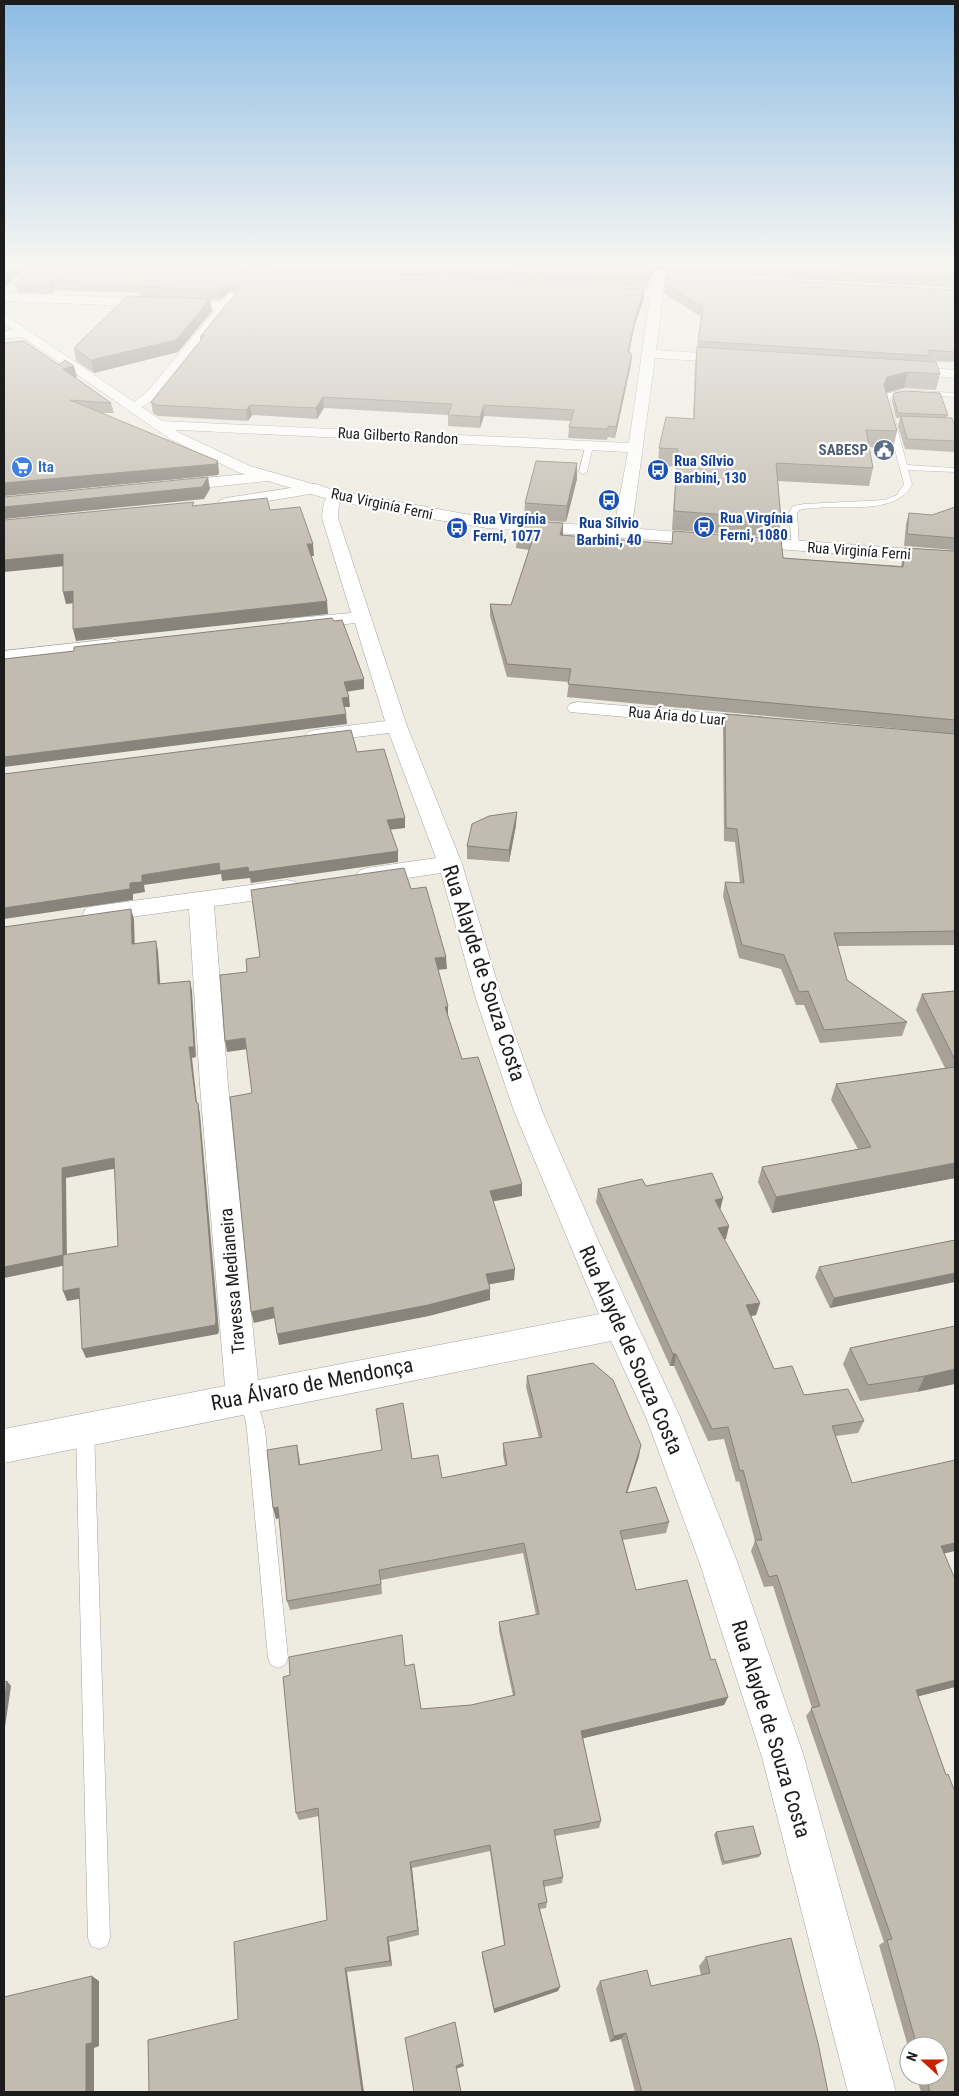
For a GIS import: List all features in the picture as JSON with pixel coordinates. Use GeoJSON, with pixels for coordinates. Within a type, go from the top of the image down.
{"type":"FeatureCollection","features":[{"type":"Feature","properties":{"kind":"street","name":"Rua Virginía Ferni"},"geometry":{"type":"LineString","coordinates":[[71,364],[161,425],[211,454],[271,477],[338,495],[438,516],[487,523],[955,557]]}},
{"type":"Feature","properties":{"kind":"street"},"geometry":{"type":"LineString","coordinates":[[135,407],[153,394],[178,364]]}},
{"type":"Feature","properties":{"kind":"street"},"geometry":{"type":"LineString","coordinates":[[622,534],[648,364]]}},
{"type":"Feature","properties":{"kind":"street"},"geometry":{"type":"LineString","coordinates":[[886,369],[955,374]]}},
{"type":"Feature","properties":{"kind":"street","name":"Rua Gilberto Randon"},"geometry":{"type":"LineString","coordinates":[[161,425],[636,448]]}},
{"type":"Feature","properties":{"kind":"street"},"geometry":{"type":"LineString","coordinates":[[152,488],[271,477]]}},
{"type":"Feature","properties":{"kind":"street"},"geometry":{"type":"LineString","coordinates":[[211,505],[316,489]]}},
{"type":"Feature","properties":{"kind":"street","name":"Rua Alayde de Souza Costa"},"geometry":{"type":"LineString","coordinates":[[338,495],[331,502],[330,518],[397,726],[450,864],[489,1000],[528,1111],[662,1417],[719,1564],[783,1758],[872,2092]]}},
{"type":"Feature","properties":{"kind":"street"},"geometry":{"type":"LineString","coordinates":[[275,627],[362,617]]}},
{"type":"Feature","properties":{"kind":"street"},"geometry":{"type":"LineString","coordinates":[[4,657],[130,643]]}},
{"type":"Feature","properties":{"kind":"street","name":"Rua Ária do Luar"},"geometry":{"type":"LineString","coordinates":[[577,708],[780,725]]}},
{"type":"Feature","properties":{"kind":"street"},"geometry":{"type":"LineString","coordinates":[[299,738],[397,726]]}},
{"type":"Feature","properties":{"kind":"street"},"geometry":{"type":"LineString","coordinates":[[344,880],[450,864]]}},
{"type":"Feature","properties":{"kind":"street"},"geometry":{"type":"LineString","coordinates":[[69,918],[306,886]]}},
{"type":"Feature","properties":{"kind":"street","name":"Travessa Medianeira"},"geometry":{"type":"LineString","coordinates":[[201,901],[214,1085],[243,1398]]}},
{"type":"Feature","properties":{"kind":"street","name":"Rua Álvaro de Mendonça"},"geometry":{"type":"LineString","coordinates":[[4,1446],[621,1324]]}},
{"type":"Feature","properties":{"kind":"lane"},"geometry":{"type":"LineString","coordinates":[[795,546],[793,513],[796,508],[885,502],[895,500],[903,494],[908,484],[886,401],[888,396],[904,392],[955,395]]}},
{"type":"Feature","properties":{"kind":"lane"},"geometry":{"type":"LineString","coordinates":[[891,422],[900,422]]}},
{"type":"Feature","properties":{"kind":"lane"},"geometry":{"type":"LineString","coordinates":[[583,472],[589,446]]}},
{"type":"Feature","properties":{"kind":"lane"},"geometry":{"type":"LineString","coordinates":[[905,467],[955,470]]}},
{"type":"Feature","properties":{"kind":"lane","name":"Travessa Medianeira"},"geometry":{"type":"LineString","coordinates":[[243,1398],[253,1415],[256,1430],[278,1658]]}},
{"type":"Feature","properties":{"kind":"lane"},"geometry":{"type":"LineString","coordinates":[[85,1430],[99,1938]]}},
{"type":"Feature","properties":{"kind":"building"},"geometry":{"type":"Polygon","coordinates":[[[4,364],[71,364],[74,366],[63,369],[111,403],[70,400],[218,461],[216,464],[4,483],[4,364]]]}},
{"type":"Feature","properties":{"kind":"building"},"geometry":{"type":"Polygon","coordinates":[[[182,364],[630,364],[616,427],[608,426],[608,429],[569,427],[574,410],[484,405],[480,417],[448,415],[452,404],[323,397],[316,408],[250,405],[246,410],[156,405],[151,402],[182,364]]]}},
{"type":"Feature","properties":{"kind":"building"},"geometry":{"type":"Polygon","coordinates":[[[696,364],[937,364],[940,374],[908,372],[887,377],[884,385],[897,431],[866,430],[873,468],[776,463],[781,519],[674,511],[678,449],[659,448],[666,417],[694,419],[696,364]]]}},
{"type":"Feature","properties":{"kind":"building"},"geometry":{"type":"Polygon","coordinates":[[[905,391],[940,393],[948,415],[898,413],[893,396],[894,393],[905,391]]]}},
{"type":"Feature","properties":{"kind":"building"},"geometry":{"type":"Polygon","coordinates":[[[901,416],[952,418],[955,428],[955,441],[907,439],[901,416]]]}},
{"type":"Feature","properties":{"kind":"building"},"geometry":{"type":"Polygon","coordinates":[[[536,461],[577,463],[567,506],[525,503],[536,461]]]}},
{"type":"Feature","properties":{"kind":"building"},"geometry":{"type":"Polygon","coordinates":[[[208,477],[202,487],[4,507],[4,497],[208,477]]]}},
{"type":"Feature","properties":{"kind":"building"},"geometry":{"type":"Polygon","coordinates":[[[267,498],[270,510],[300,507],[313,544],[307,544],[327,601],[73,629],[73,591],[63,592],[63,554],[4,560],[4,520],[194,502],[192,506],[267,498]]]}},
{"type":"Feature","properties":{"kind":"building"},"geometry":{"type":"Polygon","coordinates":[[[955,507],[955,538],[907,534],[909,513],[932,515],[955,507]]]}},
{"type":"Feature","properties":{"kind":"building"},"geometry":{"type":"Polygon","coordinates":[[[521,520],[563,523],[560,535],[672,544],[673,531],[781,539],[783,558],[903,567],[905,548],[955,551],[955,720],[568,684],[571,669],[507,664],[490,604],[511,605],[533,538],[517,535],[521,520]]]}},
{"type":"Feature","properties":{"kind":"building"},"geometry":{"type":"Polygon","coordinates":[[[332,618],[334,621],[342,620],[364,679],[344,682],[349,697],[342,698],[346,714],[4,757],[4,659],[74,651],[74,647],[332,618]]]}},
{"type":"Feature","properties":{"kind":"building"},"geometry":{"type":"Polygon","coordinates":[[[725,714],[955,734],[955,931],[834,933],[847,980],[907,1022],[824,1030],[808,991],[799,992],[784,955],[742,945],[725,882],[744,883],[737,829],[726,828],[725,714]]]}},
{"type":"Feature","properties":{"kind":"building"},"geometry":{"type":"Polygon","coordinates":[[[351,730],[357,752],[384,749],[405,818],[387,820],[398,851],[249,872],[248,867],[220,871],[219,863],[142,875],[142,882],[130,883],[130,889],[4,908],[4,774],[351,730]]]}},
{"type":"Feature","properties":{"kind":"building"},"geometry":{"type":"Polygon","coordinates":[[[517,812],[509,850],[467,846],[472,824],[489,816],[517,812]]]}},
{"type":"Feature","properties":{"kind":"building"},"geometry":{"type":"Polygon","coordinates":[[[404,868],[411,889],[426,887],[446,957],[435,958],[448,1006],[445,1007],[462,1059],[478,1057],[522,1184],[490,1191],[515,1269],[486,1274],[490,1289],[428,1305],[277,1334],[273,1307],[251,1312],[230,1097],[252,1093],[245,1038],[225,1041],[220,975],[247,972],[246,959],[260,957],[251,890],[404,868]]]}},
{"type":"Feature","properties":{"kind":"building"},"geometry":{"type":"Polygon","coordinates":[[[131,909],[132,944],[156,941],[158,984],[190,981],[194,1047],[189,1047],[196,1102],[198,1103],[215,1325],[82,1349],[79,1288],[63,1291],[63,1255],[4,1267],[4,927],[131,909]],[[114,1158],[62,1168],[63,1255],[118,1246],[114,1158]]]}},
{"type":"Feature","properties":{"kind":"building"},"geometry":{"type":"Polygon","coordinates":[[[955,991],[955,1060],[922,994],[955,991]]]}},
{"type":"Feature","properties":{"kind":"building"},"geometry":{"type":"Polygon","coordinates":[[[955,1067],[955,1163],[776,1197],[762,1167],[871,1147],[836,1084],[955,1067]]]}},
{"type":"Feature","properties":{"kind":"building"},"geometry":{"type":"Polygon","coordinates":[[[712,1173],[723,1198],[715,1200],[729,1226],[718,1228],[760,1303],[746,1305],[774,1369],[792,1366],[804,1395],[848,1389],[864,1421],[832,1426],[852,1483],[955,1460],[955,1543],[941,1546],[955,1579],[955,1680],[916,1690],[946,1775],[948,1774],[955,1792],[955,2092],[930,2092],[928,2086],[949,2086],[949,2036],[914,2036],[887,1940],[892,1939],[811,1708],[820,1706],[777,1575],[769,1577],[755,1540],[762,1540],[743,1470],[740,1471],[728,1427],[712,1429],[676,1354],[673,1354],[598,1189],[642,1179],[646,1186],[712,1173]]]}},
{"type":"Feature","properties":{"kind":"building"},"geometry":{"type":"Polygon","coordinates":[[[955,1240],[955,1273],[834,1298],[819,1267],[955,1240]]]}},
{"type":"Feature","properties":{"kind":"building"},"geometry":{"type":"Polygon","coordinates":[[[955,1326],[955,1369],[925,1376],[868,1385],[850,1348],[955,1326]]]}},
{"type":"Feature","properties":{"kind":"building"},"geometry":{"type":"Polygon","coordinates":[[[593,1363],[613,1380],[641,1445],[626,1493],[656,1487],[669,1522],[620,1531],[636,1590],[687,1580],[711,1660],[715,1659],[728,1697],[581,1731],[601,1821],[554,1830],[563,1877],[543,1881],[547,1902],[538,1904],[560,1987],[494,2009],[482,1952],[505,1945],[490,1845],[410,1862],[418,1930],[387,1937],[390,1961],[345,1968],[362,2092],[149,2092],[148,2040],[238,2019],[234,1942],[327,1920],[318,1808],[296,1813],[283,1677],[290,1675],[289,1657],[402,1635],[405,1666],[414,1664],[421,1709],[471,1705],[515,1695],[499,1622],[539,1614],[524,1543],[379,1570],[381,1584],[287,1601],[278,1507],[273,1508],[267,1450],[297,1445],[299,1465],[382,1450],[376,1409],[403,1403],[412,1459],[438,1455],[442,1478],[507,1465],[503,1443],[542,1437],[527,1376],[593,1363]]]}},
{"type":"Feature","properties":{"kind":"building"},"geometry":{"type":"Polygon","coordinates":[[[7,1681],[4,1704],[4,1682],[7,1681]]]}},
{"type":"Feature","properties":{"kind":"building"},"geometry":{"type":"Polygon","coordinates":[[[753,1826],[761,1854],[724,1862],[716,1832],[753,1826]]]}},
{"type":"Feature","properties":{"kind":"building"},"geometry":{"type":"Polygon","coordinates":[[[791,1938],[818,2043],[828,2092],[642,2092],[626,2033],[614,2036],[600,1981],[647,1970],[651,1986],[710,1973],[706,1957],[791,1938]]]}},
{"type":"Feature","properties":{"kind":"building"},"geometry":{"type":"Polygon","coordinates":[[[92,1976],[92,2043],[86,2044],[86,2092],[4,2092],[4,1997],[92,1976]]]}},
{"type":"Feature","properties":{"kind":"building"},"geometry":{"type":"Polygon","coordinates":[[[455,2022],[463,2063],[456,2066],[461,2092],[414,2092],[405,2038],[455,2022]]]}},
{"type":"Feature","properties":{"kind":"place","name":"SABESP"},"geometry":{"type":"Point","coordinates":[884,450]}},
{"type":"Feature","properties":{"kind":"place","name":"Ita"},"geometry":{"type":"Point","coordinates":[22,467]}},
{"type":"Feature","properties":{"kind":"place","name":"Rua Sílvio Barbini, 130"},"geometry":{"type":"Point","coordinates":[658,470]}},
{"type":"Feature","properties":{"kind":"place","name":"Rua Sílvio Barbini, 40"},"geometry":{"type":"Point","coordinates":[609,500]}},
{"type":"Feature","properties":{"kind":"place","name":"Rua Virgínia Ferni, 1080"},"geometry":{"type":"Point","coordinates":[704,527]}},
{"type":"Feature","properties":{"kind":"place","name":"Rua Virgínia Ferni, 1077"},"geometry":{"type":"Point","coordinates":[457,528]}}]}
